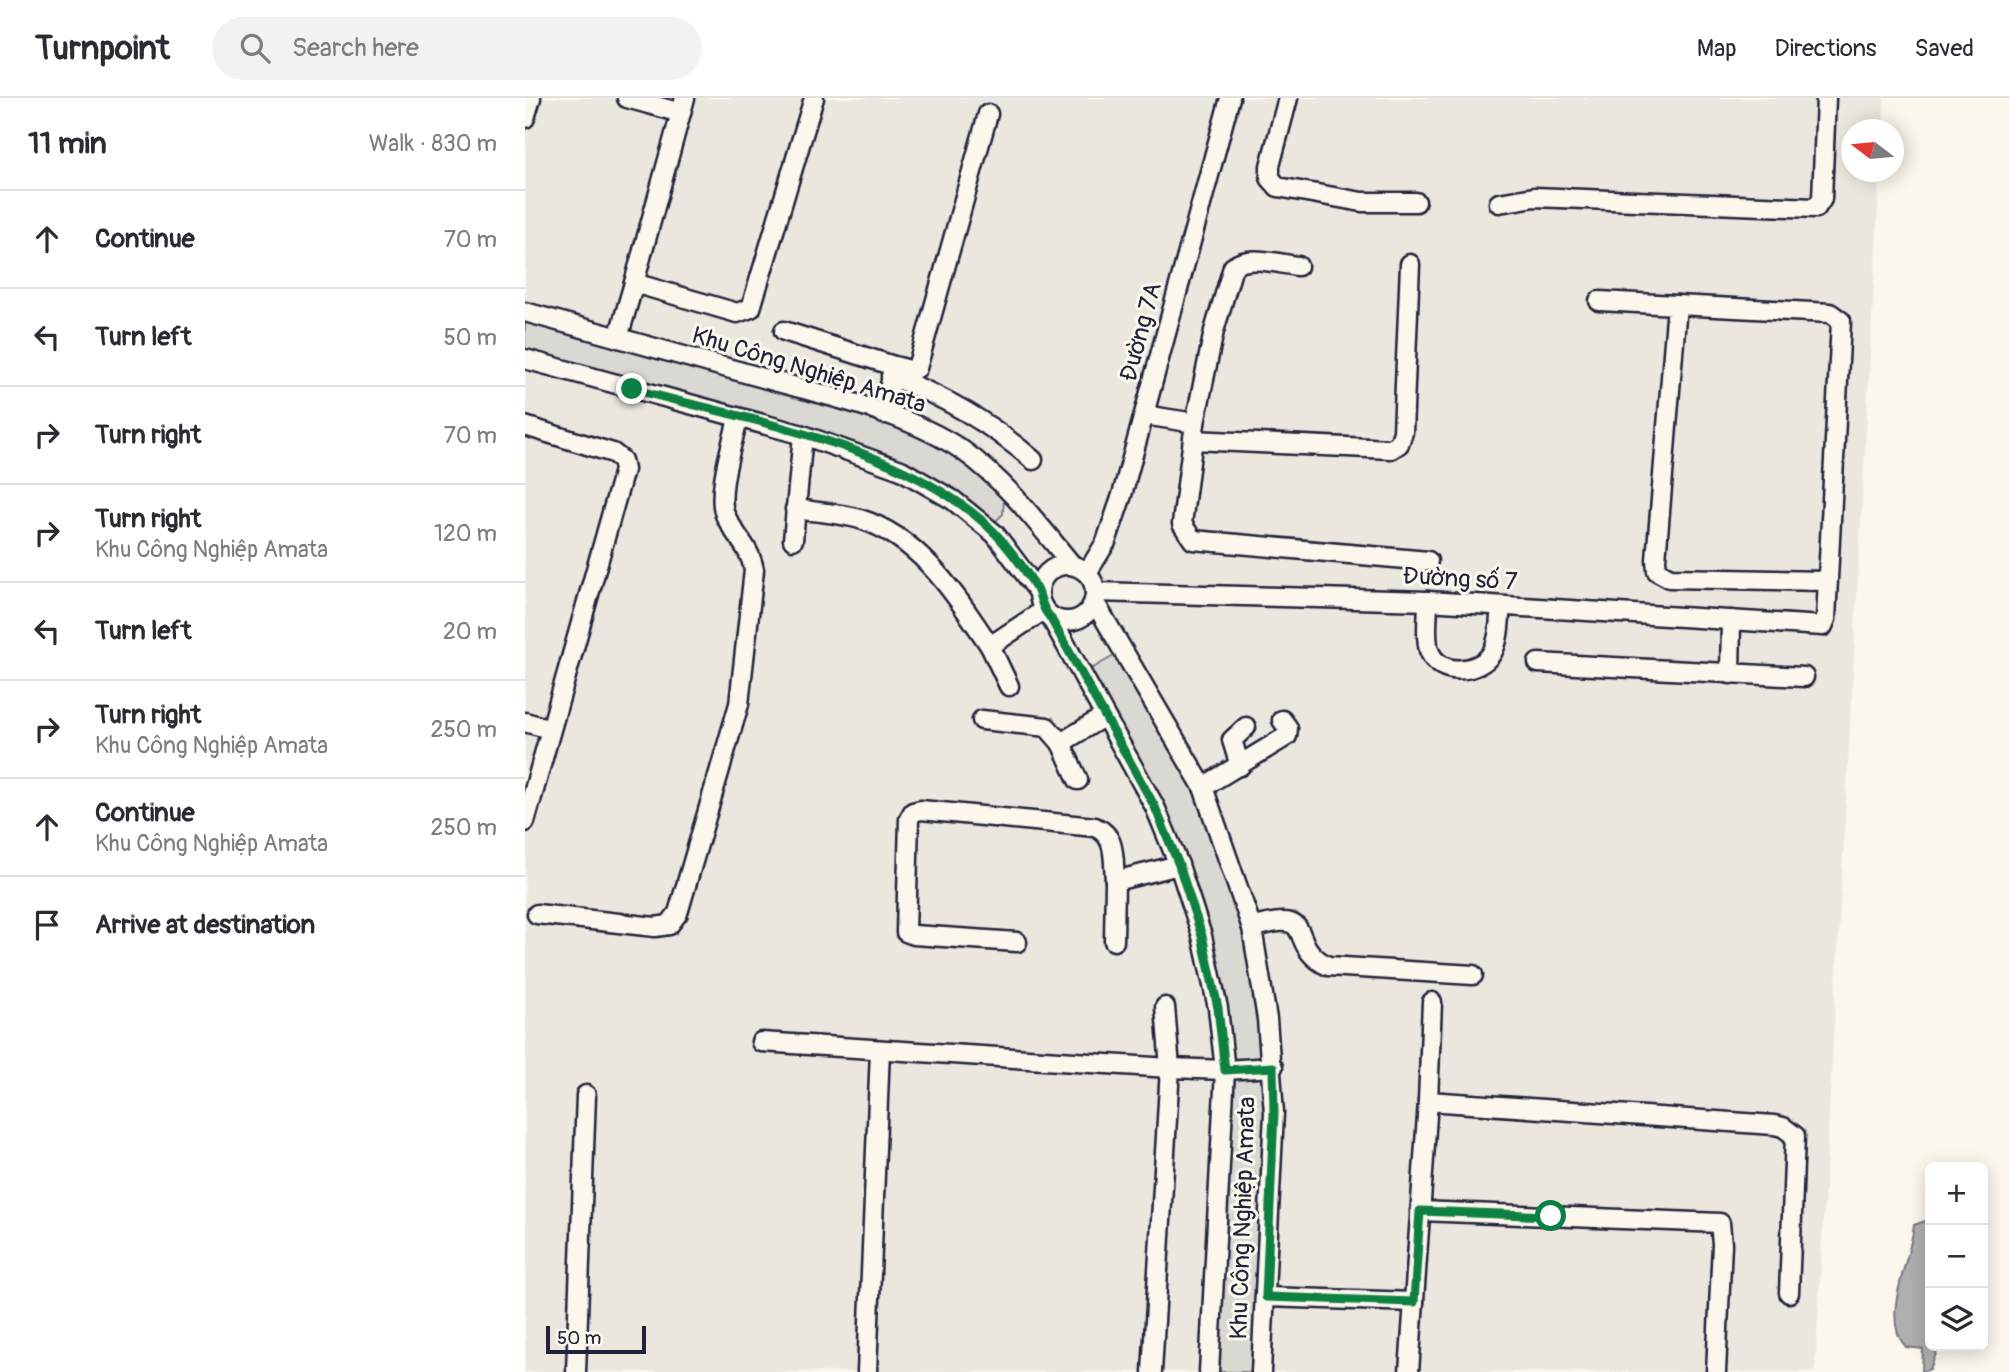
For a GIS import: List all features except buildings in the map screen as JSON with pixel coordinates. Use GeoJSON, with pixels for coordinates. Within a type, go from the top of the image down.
{"type":"FeatureCollection","features":[{"type":"Feature","properties":{"kind":"street"},"geometry":{"type":"LineString","coordinates":[[525,118],[531,98]]}},
{"type":"Feature","properties":{"kind":"street"},"geometry":{"type":"LineString","coordinates":[[618,338],[683,105],[627,98]]}},
{"type":"Feature","properties":{"kind":"street"},"geometry":{"type":"LineString","coordinates":[[634,283],[737,313],[751,308],[814,98]]}},
{"type":"Feature","properties":{"kind":"street","name":"Đường 7A"},"geometry":{"type":"LineString","coordinates":[[1079,569],[1106,542],[1144,415],[1230,98]]}},
{"type":"Feature","properties":{"kind":"street"},"geometry":{"type":"LineString","coordinates":[[1288,98],[1270,166],[1270,178],[1278,187],[1362,202],[1416,202]]}},
{"type":"Feature","properties":{"kind":"street"},"geometry":{"type":"LineString","coordinates":[[1499,203],[1534,197],[1816,208],[1822,199],[1826,98]]}},
{"type":"Feature","properties":{"kind":"street"},"geometry":{"type":"LineString","coordinates":[[893,371],[917,368],[989,114]]}},
{"type":"Feature","properties":{"kind":"street"},"geometry":{"type":"LineString","coordinates":[[1298,267],[1249,261],[1239,262],[1233,267],[1214,331],[1194,432],[1182,524],[1185,533],[1193,540],[1428,561]]}},
{"type":"Feature","properties":{"kind":"street"},"geometry":{"type":"LineString","coordinates":[[1144,415],[1194,432],[1391,449],[1399,444],[1403,432],[1411,264]]}},
{"type":"Feature","properties":{"kind":"street"},"geometry":{"type":"LineString","coordinates":[[1599,301],[1677,305],[1830,313],[1841,321],[1827,581],[1670,578],[1657,571],[1677,305]]}},
{"type":"Feature","properties":{"kind":"street","name":"Khu Công Nghiệp Amata"},"geometry":{"type":"LineString","coordinates":[[525,312],[884,414],[927,431],[961,450],[1023,506],[1079,569]]}},
{"type":"Feature","properties":{"kind":"street"},"geometry":{"type":"LineString","coordinates":[[784,331],[893,371],[973,414],[1033,460]]}},
{"type":"Feature","properties":{"kind":"street"},"geometry":{"type":"LineString","coordinates":[[525,359],[803,435],[901,470],[953,500],[995,534],[1038,591],[1047,613],[1061,621],[1075,620],[1090,610],[1094,597],[1079,569],[1052,569],[1041,582],[1038,591]]}},
{"type":"Feature","properties":{"kind":"street"},"geometry":{"type":"LineString","coordinates":[[884,414],[893,371]]}},
{"type":"Feature","properties":{"kind":"street"},"geometry":{"type":"LineString","coordinates":[[537,915],[655,927],[669,925],[678,914],[739,704],[754,570],[751,552],[725,516],[722,501],[738,418]]}},
{"type":"Feature","properties":{"kind":"street"},"geometry":{"type":"LineString","coordinates":[[525,426],[613,453],[622,460],[624,470],[525,821]]}},
{"type":"Feature","properties":{"kind":"street"},"geometry":{"type":"LineString","coordinates":[[793,540],[803,435]]}},
{"type":"Feature","properties":{"kind":"street"},"geometry":{"type":"LineString","coordinates":[[795,509],[857,519],[878,526],[919,554],[990,646],[1009,686]]}},
{"type":"Feature","properties":{"kind":"street","name":"Đường số 7"},"geometry":{"type":"LineString","coordinates":[[1094,597],[1428,601],[1823,626],[1827,581]]}},
{"type":"Feature","properties":{"kind":"street","name":"Khu Công Nghiệp Amata"},"geometry":{"type":"LineString","coordinates":[[1094,597],[1203,787],[1252,928],[1273,1067],[1274,1113],[1261,1372]]}},
{"type":"Feature","properties":{"kind":"street"},"geometry":{"type":"LineString","coordinates":[[1428,601],[1430,652],[1437,662],[1451,669],[1478,666],[1489,657],[1497,644],[1501,606]]}},
{"type":"Feature","properties":{"kind":"street"},"geometry":{"type":"LineString","coordinates":[[990,646],[1047,613]]}},
{"type":"Feature","properties":{"kind":"street","name":"Khu Công Nghiệp Amata"},"geometry":{"type":"LineString","coordinates":[[1047,613],[1155,807],[1179,865],[1202,936],[1218,1008],[1225,1070],[1209,1372]]}},
{"type":"Feature","properties":{"kind":"street"},"geometry":{"type":"LineString","coordinates":[[1730,674],[1731,620]]}},
{"type":"Feature","properties":{"kind":"street"},"geometry":{"type":"LineString","coordinates":[[1538,663],[1804,677]]}},
{"type":"Feature","properties":{"kind":"street"},"geometry":{"type":"LineString","coordinates":[[1061,743],[1103,717]]}},
{"type":"Feature","properties":{"kind":"street"},"geometry":{"type":"LineString","coordinates":[[982,720],[1047,727],[1061,743],[1078,780]]}},
{"type":"Feature","properties":{"kind":"street"},"geometry":{"type":"LineString","coordinates":[[1203,787],[1287,736],[1288,728],[1282,720]]}},
{"type":"Feature","properties":{"kind":"street"},"geometry":{"type":"LineString","coordinates":[[525,722],[550,729]]}},
{"type":"Feature","properties":{"kind":"street"},"geometry":{"type":"LineString","coordinates":[[1240,766],[1232,740],[1246,727]]}},
{"type":"Feature","properties":{"kind":"street"},"geometry":{"type":"LineString","coordinates":[[1017,942],[914,935],[907,932],[909,819],[913,812],[921,810],[1095,827],[1105,831],[1112,841],[1115,881],[1114,941]]}},
{"type":"Feature","properties":{"kind":"street"},"geometry":{"type":"LineString","coordinates":[[1115,881],[1179,865]]}},
{"type":"Feature","properties":{"kind":"street"},"geometry":{"type":"LineString","coordinates":[[1252,928],[1289,920],[1297,927],[1310,953],[1328,966],[1473,975]]}},
{"type":"Feature","properties":{"kind":"street"},"geometry":{"type":"LineString","coordinates":[[1409,1372],[1428,1101],[1432,1002]]}},
{"type":"Feature","properties":{"kind":"street"},"geometry":{"type":"LineString","coordinates":[[1151,1372],[1170,1068],[1165,1007]]}},
{"type":"Feature","properties":{"kind":"street"},"geometry":{"type":"LineString","coordinates":[[761,1042],[1170,1068],[1225,1070],[1273,1067]]}},
{"type":"Feature","properties":{"kind":"street"},"geometry":{"type":"LineString","coordinates":[[867,1372],[880,1049]]}},
{"type":"Feature","properties":{"kind":"street"},"geometry":{"type":"LineString","coordinates":[[576,1372],[586,1095]]}},
{"type":"Feature","properties":{"kind":"street"},"geometry":{"type":"LineString","coordinates":[[1428,1101],[1717,1120],[1783,1127],[1795,1136],[1789,1293]]}},
{"type":"Feature","properties":{"kind":"street"},"geometry":{"type":"LineString","coordinates":[[1420,1211],[1720,1223],[1722,1244],[1716,1372]]}},
{"type":"Feature","properties":{"kind":"street"},"geometry":{"type":"LineString","coordinates":[[1266,1297],[1414,1302]]}},
{"type":"Feature","properties":{"kind":"shaded area"},"geometry":{"type":"Polygon","coordinates":[[[525,98],[1884,98],[1883,119],[1841,119],[1841,182],[1879,182],[1815,1372],[525,1372],[525,98]]]}},
{"type":"Feature","properties":{"kind":"shaded area"},"geometry":{"type":"Polygon","coordinates":[[[525,320],[882,421],[957,456],[1004,498],[1003,514],[994,523],[905,463],[864,446],[525,351],[525,320]]]}},
{"type":"Feature","properties":{"kind":"shaded area"},"geometry":{"type":"Polygon","coordinates":[[[1119,653],[1197,791],[1244,930],[1265,1063],[1232,1065],[1209,932],[1088,671],[1119,653]]]}},
{"type":"Feature","properties":{"kind":"shaded area"},"geometry":{"type":"Polygon","coordinates":[[[1265,1072],[1266,1113],[1253,1372],[1217,1372],[1232,1074],[1265,1072]]]}},
{"type":"Feature","properties":{"kind":"shaded area"},"geometry":{"type":"Polygon","coordinates":[[[1925,1221],[1925,1351],[1937,1351],[1930,1369],[1922,1372],[1923,1349],[1906,1347],[1898,1335],[1895,1321],[1899,1288],[1914,1225],[1925,1221]]]}},
{"type":"Feature","properties":{"kind":"route"},"geometry":{"type":"LineString","coordinates":[[632,389],[803,435],[861,453],[901,470],[953,500],[995,534],[1038,591],[1042,607],[1155,807],[1179,865],[1202,936],[1218,1008],[1225,1070],[1273,1067],[1274,1113],[1266,1297],[1414,1302],[1420,1211],[1551,1216]]}}]}
